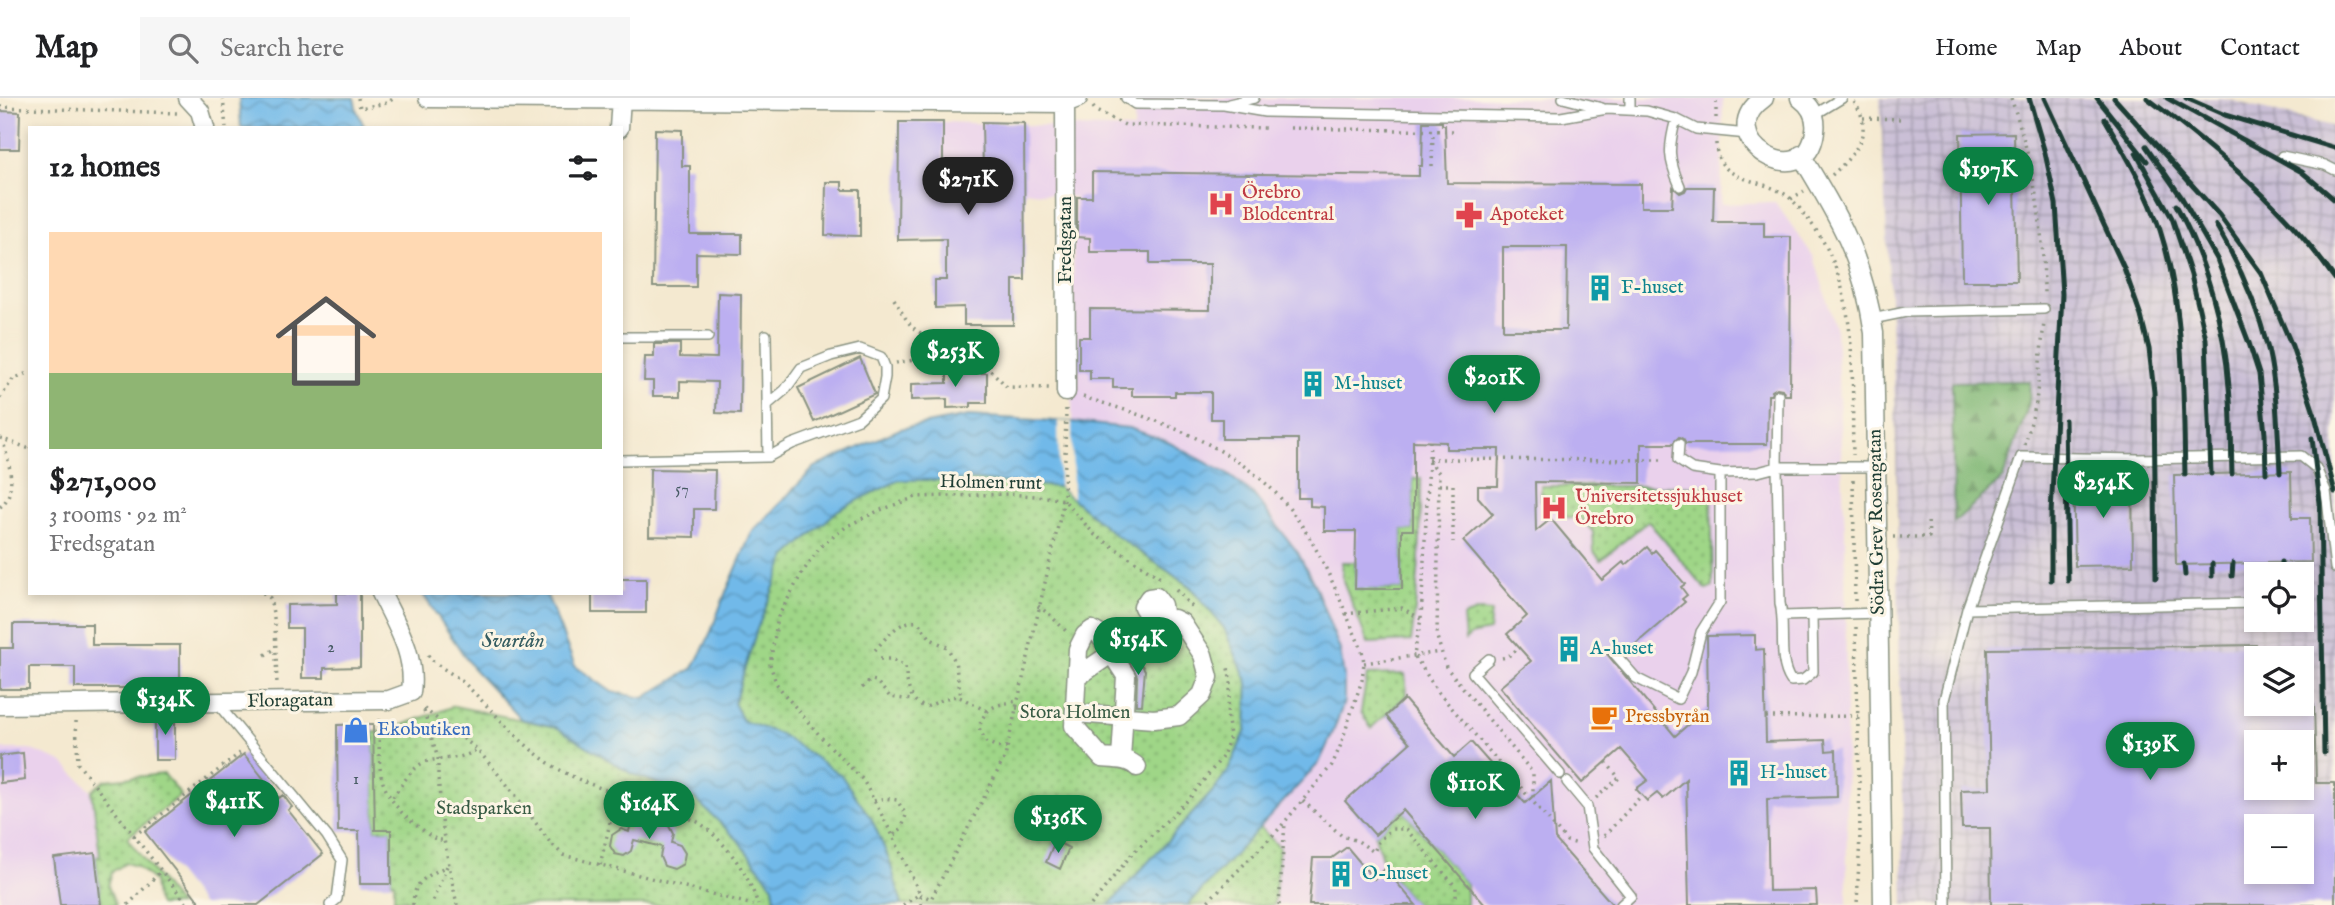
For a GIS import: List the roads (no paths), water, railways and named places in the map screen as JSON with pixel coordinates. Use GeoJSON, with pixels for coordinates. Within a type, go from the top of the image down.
{"type":"FeatureCollection","features":[{"type":"Feature","properties":{"kind":"street"},"geometry":{"type":"LineString","coordinates":[[428,98],[1071,101]]}},
{"type":"Feature","properties":{"kind":"street"},"geometry":{"type":"LineString","coordinates":[[619,126],[621,98]]}},
{"type":"Feature","properties":{"kind":"street"},"geometry":{"type":"LineString","coordinates":[[1761,99],[1750,114],[1748,134],[1755,149],[1768,158],[1782,161],[1801,155],[1814,138],[1814,115],[1800,98]]}},
{"type":"Feature","properties":{"kind":"street","name":"Fredsgatan"},"geometry":{"type":"LineString","coordinates":[[1066,392],[1071,101]]}},
{"type":"Feature","properties":{"kind":"street"},"geometry":{"type":"LineString","coordinates":[[188,106],[200,111],[204,126]]}},
{"type":"Feature","properties":{"kind":"street","name":"Södra Grev Rosengatan"},"geometry":{"type":"LineString","coordinates":[[1801,155],[1853,248],[1864,277],[1872,319],[1883,905]]}},
{"type":"Feature","properties":{"kind":"street","name":"Floragatan"},"geometry":{"type":"LineString","coordinates":[[0,705],[388,700],[418,695],[411,655],[382,595]]}},
{"type":"Feature","properties":{"kind":"street"},"geometry":{"type":"LineString","coordinates":[[1075,713],[1124,718],[1167,719],[1179,716],[1202,695],[1208,666],[1182,623],[1174,619],[1159,623],[1077,677]]}},
{"type":"Feature","properties":{"kind":"street"},"geometry":{"type":"LineString","coordinates":[[1092,630],[1099,634],[1113,654],[1126,676],[1124,718],[1129,763],[1102,758],[1074,726],[1079,646],[1085,635],[1092,630]]}},
{"type":"Feature","properties":{"kind":"lane"},"geometry":{"type":"LineString","coordinates":[[1126,98],[1135,104],[1254,98]]}},
{"type":"Feature","properties":{"kind":"lane"},"geometry":{"type":"LineString","coordinates":[[1563,98],[1607,109],[1657,113],[1696,129],[1748,134]]}},
{"type":"Feature","properties":{"kind":"lane"},"geometry":{"type":"LineString","coordinates":[[1630,98],[1630,110]]}},
{"type":"Feature","properties":{"kind":"lane"},"geometry":{"type":"LineString","coordinates":[[1814,115],[1842,98]]}},
{"type":"Feature","properties":{"kind":"lane"},"geometry":{"type":"LineString","coordinates":[[1224,101],[1265,112],[1561,117],[1607,109]]}},
{"type":"Feature","properties":{"kind":"lane"},"geometry":{"type":"LineString","coordinates":[[1676,119],[1670,141],[1670,162],[1680,187]]}},
{"type":"Feature","properties":{"kind":"lane"},"geometry":{"type":"LineString","coordinates":[[2282,156],[2325,165],[2335,170]]}},
{"type":"Feature","properties":{"kind":"lane"},"geometry":{"type":"LineString","coordinates":[[1872,319],[1906,312],[2044,309]]}},
{"type":"Feature","properties":{"kind":"lane"},"geometry":{"type":"LineString","coordinates":[[766,335],[768,457]]}},
{"type":"Feature","properties":{"kind":"lane"},"geometry":{"type":"LineString","coordinates":[[623,337],[708,337]]}},
{"type":"Feature","properties":{"kind":"lane"},"geometry":{"type":"LineString","coordinates":[[623,460],[768,457],[792,444],[859,419],[881,399],[885,366],[881,357],[860,349],[831,356],[801,368],[785,390],[767,405]]}},
{"type":"Feature","properties":{"kind":"lane"},"geometry":{"type":"LineString","coordinates":[[1777,396],[1780,603],[1783,616],[1784,671],[1791,681],[1803,680],[1813,673],[1812,615]]}},
{"type":"Feature","properties":{"kind":"lane"},"geometry":{"type":"LineString","coordinates":[[1679,444],[1678,460],[1692,469],[1720,473],[1758,472],[1777,467],[1876,467]]}},
{"type":"Feature","properties":{"kind":"lane"},"geometry":{"type":"LineString","coordinates":[[1946,905],[1944,700],[1967,609],[2021,457],[2147,459],[2301,456],[2316,468],[2326,491],[2335,568]]}},
{"type":"Feature","properties":{"kind":"lane"},"geometry":{"type":"LineString","coordinates":[[1614,653],[1636,678],[1678,699],[1691,672],[1701,632],[1720,602],[1720,473]]}},
{"type":"Feature","properties":{"kind":"lane"},"geometry":{"type":"LineString","coordinates":[[1967,609],[2244,603]]}},
{"type":"Feature","properties":{"kind":"lane"},"geometry":{"type":"LineString","coordinates":[[1783,616],[1879,613]]}},
{"type":"Feature","properties":{"kind":"lane"},"geometry":{"type":"LineString","coordinates":[[1489,659],[1473,673],[1560,774]]}},
{"type":"Feature","properties":{"kind":"lane"},"geometry":{"type":"LineString","coordinates":[[216,702],[327,836],[341,860],[337,899],[330,905]]}},
{"type":"Feature","properties":{"kind":"lane"},"geometry":{"type":"LineString","coordinates":[[1567,782],[1587,806],[1592,848],[1631,896],[1621,905]]}},
{"type":"Feature","properties":{"kind":"water"},"geometry":{"type":"Polygon","coordinates":[[[239,98],[354,98],[364,126],[241,126],[239,98]]]}},
{"type":"Feature","properties":{"kind":"water","name":"Svartån"},"geometry":{"type":"Polygon","coordinates":[[[968,416],[1129,428],[1166,441],[1226,473],[1253,494],[1298,553],[1315,586],[1340,650],[1344,702],[1319,763],[1188,905],[1109,905],[1213,791],[1229,769],[1246,730],[1248,683],[1224,628],[1190,586],[1114,534],[1059,487],[976,480],[899,480],[838,510],[786,557],[757,629],[734,703],[743,721],[780,734],[841,775],[872,820],[889,859],[902,905],[776,905],[773,886],[737,839],[693,797],[630,773],[556,727],[521,719],[472,667],[423,595],[547,595],[575,666],[612,692],[644,698],[693,668],[709,637],[752,532],[815,467],[900,429],[968,416]]]}},
{"type":"Feature","properties":{"kind":"railway"},"geometry":{"type":"LineString","coordinates":[[2029,98],[2056,204],[2062,294],[2051,514],[2051,580]]}},
{"type":"Feature","properties":{"kind":"railway"},"geometry":{"type":"LineString","coordinates":[[2045,98],[2124,268],[2149,349],[2154,392],[2156,578]]}},
{"type":"Feature","properties":{"kind":"railway"},"geometry":{"type":"LineString","coordinates":[[2097,98],[2147,161]]}},
{"type":"Feature","properties":{"kind":"railway"},"geometry":{"type":"LineString","coordinates":[[2114,98],[2219,215],[2261,273],[2292,346],[2315,416],[2335,492]]}},
{"type":"Feature","properties":{"kind":"railway"},"geometry":{"type":"LineString","coordinates":[[2147,98],[2224,159],[2272,204],[2295,228],[2335,279]]}},
{"type":"Feature","properties":{"kind":"railway"},"geometry":{"type":"LineString","coordinates":[[2167,98],[2302,172],[2335,200]]}},
{"type":"Feature","properties":{"kind":"railway"},"geometry":{"type":"LineString","coordinates":[[2186,98],[2225,115],[2335,148]]}},
{"type":"Feature","properties":{"kind":"railway"},"geometry":{"type":"LineString","coordinates":[[2105,119],[2149,201],[2168,259],[2181,351],[2185,475]]}},
{"type":"Feature","properties":{"kind":"railway"},"geometry":{"type":"LineString","coordinates":[[2146,146],[2182,198],[2217,259],[2249,343],[2259,374],[2266,473]]}},
{"type":"Feature","properties":{"kind":"railway"},"geometry":{"type":"LineString","coordinates":[[2136,153],[2172,218],[2191,275],[2206,339],[2211,474]]}},
{"type":"Feature","properties":{"kind":"railway"},"geometry":{"type":"LineString","coordinates":[[2176,205],[2204,269],[2223,341],[2230,398],[2232,474]]}},
{"type":"Feature","properties":{"kind":"railway"},"geometry":{"type":"LineString","coordinates":[[2216,225],[2246,285],[2268,349],[2275,395],[2280,473]]}},
{"type":"Feature","properties":{"kind":"railway"},"geometry":{"type":"LineString","coordinates":[[2065,420],[2068,581]]}},
{"type":"Feature","properties":{"kind":"railway"},"geometry":{"type":"LineString","coordinates":[[2312,438],[2320,503],[2324,753]]}},
{"type":"Feature","properties":{"kind":"railway"},"geometry":{"type":"LineString","coordinates":[[2232,576],[2233,563]]}},
{"type":"Feature","properties":{"kind":"railway"},"geometry":{"type":"LineString","coordinates":[[2184,564],[2185,575]]}},
{"type":"Feature","properties":{"kind":"railway"},"geometry":{"type":"LineString","coordinates":[[2212,564],[2212,576]]}},
{"type":"Feature","properties":{"kind":"place","name":"Örebro Blodcentral"},"geometry":{"type":"Point","coordinates":[1221,204]}},
{"type":"Feature","properties":{"kind":"place","name":"Apoteket"},"geometry":{"type":"Point","coordinates":[1469,215]}},
{"type":"Feature","properties":{"kind":"place","name":"F-huset"},"geometry":{"type":"Point","coordinates":[1600,288]}},
{"type":"Feature","properties":{"kind":"place","name":"M-huset"},"geometry":{"type":"Point","coordinates":[1313,384]}},
{"type":"Feature","properties":{"kind":"place","name":"Universitetssjukhuset Örebro"},"geometry":{"type":"Point","coordinates":[1554,508]}},
{"type":"Feature","properties":{"kind":"place","name":"A-huset"},"geometry":{"type":"Point","coordinates":[1569,649]}},
{"type":"Feature","properties":{"kind":"place","name":"Pressbyrån"},"geometry":{"type":"Point","coordinates":[1604,717]}},
{"type":"Feature","properties":{"kind":"place","name":"Ekobutiken"},"geometry":{"type":"Point","coordinates":[356,730]}},
{"type":"Feature","properties":{"kind":"place","name":"H-huset"},"geometry":{"type":"Point","coordinates":[1739,773]}},
{"type":"Feature","properties":{"kind":"place","name":"O-huset"},"geometry":{"type":"Point","coordinates":[1341,874]}},
{"type":"Feature","properties":{"kind":"park label","name":"Stora Holmen"},"geometry":{"type":"Point","coordinates":[1075,713]}},
{"type":"Feature","properties":{"kind":"park label","name":"Stadsparken"},"geometry":{"type":"Point","coordinates":[484,809]}}]}
